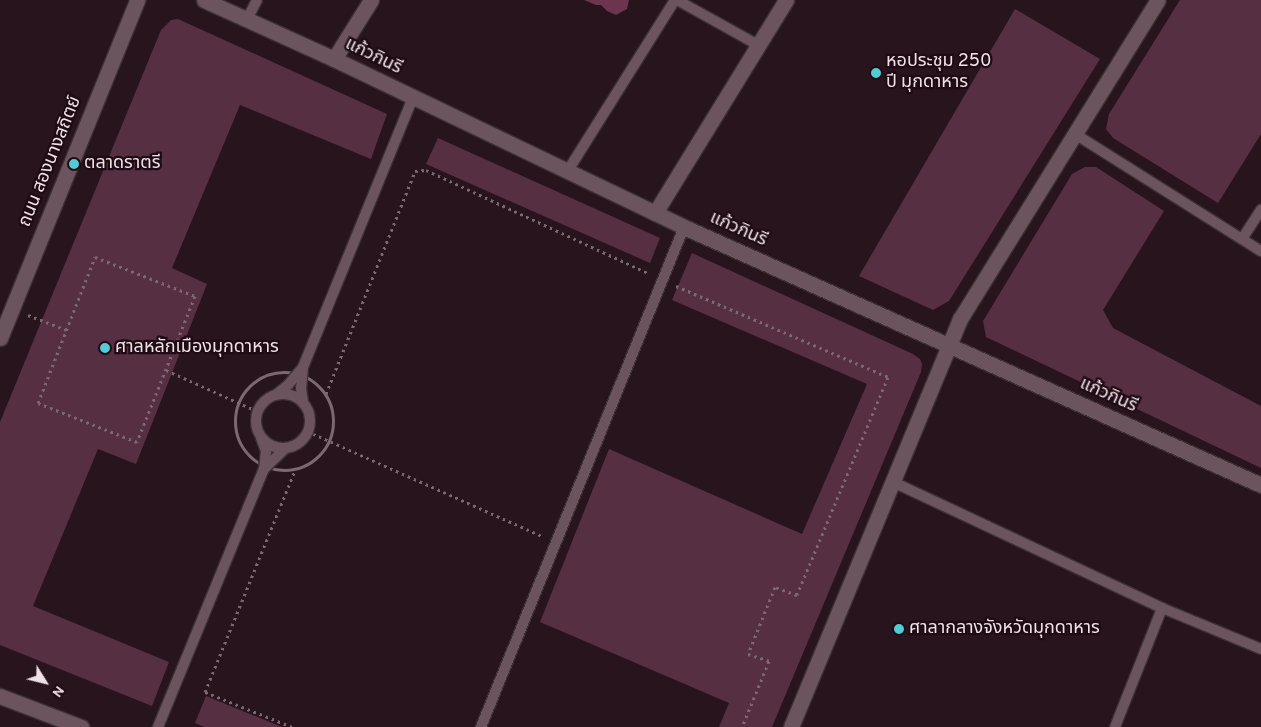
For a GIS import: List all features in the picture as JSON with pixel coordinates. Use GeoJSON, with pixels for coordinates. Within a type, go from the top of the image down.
{"type":"FeatureCollection","features":[{"type":"Feature","properties":{"kind":"street","name":"ถนน สองนางสถิตย์"},"geometry":{"type":"LineString","coordinates":[[0,338],[137,0]]}},
{"type":"Feature","properties":{"kind":"street","name":"แก้วกินรี"},"geometry":{"type":"LineString","coordinates":[[204,0],[246,18],[684,227],[950,344],[1261,485]]}},
{"type":"Feature","properties":{"kind":"street"},"geometry":{"type":"LineString","coordinates":[[334,60],[371,0]]}},
{"type":"Feature","properties":{"kind":"street"},"geometry":{"type":"LineString","coordinates":[[655,212],[786,0]]}},
{"type":"Feature","properties":{"kind":"street"},"geometry":{"type":"LineString","coordinates":[[791,727],[960,319],[1158,0]]}},
{"type":"Feature","properties":{"kind":"street"},"geometry":{"type":"LineString","coordinates":[[0,696],[81,727]]}},
{"type":"Feature","properties":{"kind":"lane"},"geometry":{"type":"LineString","coordinates":[[246,18],[257,0]]}},
{"type":"Feature","properties":{"kind":"lane"},"geometry":{"type":"LineString","coordinates":[[567,172],[676,0],[758,45]]}},
{"type":"Feature","properties":{"kind":"lane"},"geometry":{"type":"LineString","coordinates":[[265,468],[286,448],[302,439],[308,431],[309,414],[303,403],[300,388],[301,372],[413,98]]}},
{"type":"Feature","properties":{"kind":"lane"},"geometry":{"type":"LineString","coordinates":[[1075,134],[1261,251]]}},
{"type":"Feature","properties":{"kind":"lane"},"geometry":{"type":"LineString","coordinates":[[1242,239],[1261,210]]}},
{"type":"Feature","properties":{"kind":"lane"},"geometry":{"type":"LineString","coordinates":[[481,727],[684,227]]}},
{"type":"Feature","properties":{"kind":"lane"},"geometry":{"type":"LineString","coordinates":[[158,727],[265,468],[266,451],[255,420],[257,411],[268,398],[288,386],[301,372]]}},
{"type":"Feature","properties":{"kind":"lane"},"geometry":{"type":"LineString","coordinates":[[276,394],[293,395],[303,403]]}},
{"type":"Feature","properties":{"kind":"lane"},"geometry":{"type":"LineString","coordinates":[[261,438],[277,447],[286,448]]}},
{"type":"Feature","properties":{"kind":"lane"},"geometry":{"type":"LineString","coordinates":[[893,482],[1162,608],[1261,649]]}},
{"type":"Feature","properties":{"kind":"lane"},"geometry":{"type":"LineString","coordinates":[[1115,727],[1162,608]]}},
{"type":"Feature","properties":{"kind":"path"},"geometry":{"type":"LineString","coordinates":[[326,394],[415,170],[426,170],[662,280],[888,377],[797,595],[775,587],[748,654],[769,661],[742,727]]}},
{"type":"Feature","properties":{"kind":"path"},"geometry":{"type":"LineString","coordinates":[[96,258],[195,296],[138,442],[38,403],[67,330],[96,258]]}},
{"type":"Feature","properties":{"kind":"path"},"geometry":{"type":"LineString","coordinates":[[12,309],[67,330]]}},
{"type":"Feature","properties":{"kind":"path"},"geometry":{"type":"LineString","coordinates":[[166,370],[257,411]]}},
{"type":"Feature","properties":{"kind":"path"},"geometry":{"type":"LineString","coordinates":[[272,372],[301,372],[316,383],[326,394],[332,410],[333,425],[329,441],[320,455],[306,465],[290,470],[265,468],[244,451],[236,436],[234,419],[237,402],[246,389],[258,378],[272,372]]}},
{"type":"Feature","properties":{"kind":"path"},"geometry":{"type":"LineString","coordinates":[[308,431],[556,543]]}},
{"type":"Feature","properties":{"kind":"path"},"geometry":{"type":"LineString","coordinates":[[292,727],[206,692],[296,468]]}},
{"type":"Feature","properties":{"kind":"shaded area"},"geometry":{"type":"Polygon","coordinates":[[[584,0],[629,0],[627,9],[616,15],[607,11],[601,5],[584,0]]]}},
{"type":"Feature","properties":{"kind":"shaded area"},"geometry":{"type":"Polygon","coordinates":[[[1180,0],[1261,0],[1261,134],[1218,203],[1113,138],[1106,129],[1109,114],[1180,0]]]}},
{"type":"Feature","properties":{"kind":"shaded area"},"geometry":{"type":"Polygon","coordinates":[[[1015,9],[1100,59],[949,301],[933,310],[859,276],[1015,9]]]}},
{"type":"Feature","properties":{"kind":"shaded area"},"geometry":{"type":"Polygon","coordinates":[[[178,19],[387,114],[371,159],[240,105],[172,268],[207,284],[136,464],[98,449],[33,606],[169,662],[152,706],[0,645],[0,422],[161,30],[171,20],[178,19]]]}},
{"type":"Feature","properties":{"kind":"shaded area"},"geometry":{"type":"Polygon","coordinates":[[[438,138],[660,238],[650,263],[426,164],[438,138]]]}},
{"type":"Feature","properties":{"kind":"shaded area"},"geometry":{"type":"Polygon","coordinates":[[[1085,167],[1096,167],[1164,211],[1103,310],[1113,328],[1261,406],[1261,468],[986,337],[983,321],[1072,174],[1085,167]]]}},
{"type":"Feature","properties":{"kind":"shaded area"},"geometry":{"type":"Polygon","coordinates":[[[692,253],[913,354],[920,359],[922,364],[921,372],[772,727],[719,727],[729,703],[540,622],[609,449],[802,534],[867,384],[672,300],[692,253]]]}},
{"type":"Feature","properties":{"kind":"shaded area"},"geometry":{"type":"Polygon","coordinates":[[[206,696],[282,727],[204,727],[195,723],[206,696]]]}},
{"type":"Feature","properties":{"kind":"place","name":"หอประชุม 250 ปี มุกดาหาร"},"geometry":{"type":"Point","coordinates":[876,73]}},
{"type":"Feature","properties":{"kind":"place","name":"ตลาดราตรี"},"geometry":{"type":"Point","coordinates":[74,164]}},
{"type":"Feature","properties":{"kind":"place","name":"ศาลหลักเมืองมุกดาหาร"},"geometry":{"type":"Point","coordinates":[105,348]}},
{"type":"Feature","properties":{"kind":"place","name":"ศาลากลางจังหวัดมุกดาหาร"},"geometry":{"type":"Point","coordinates":[899,629]}}]}
